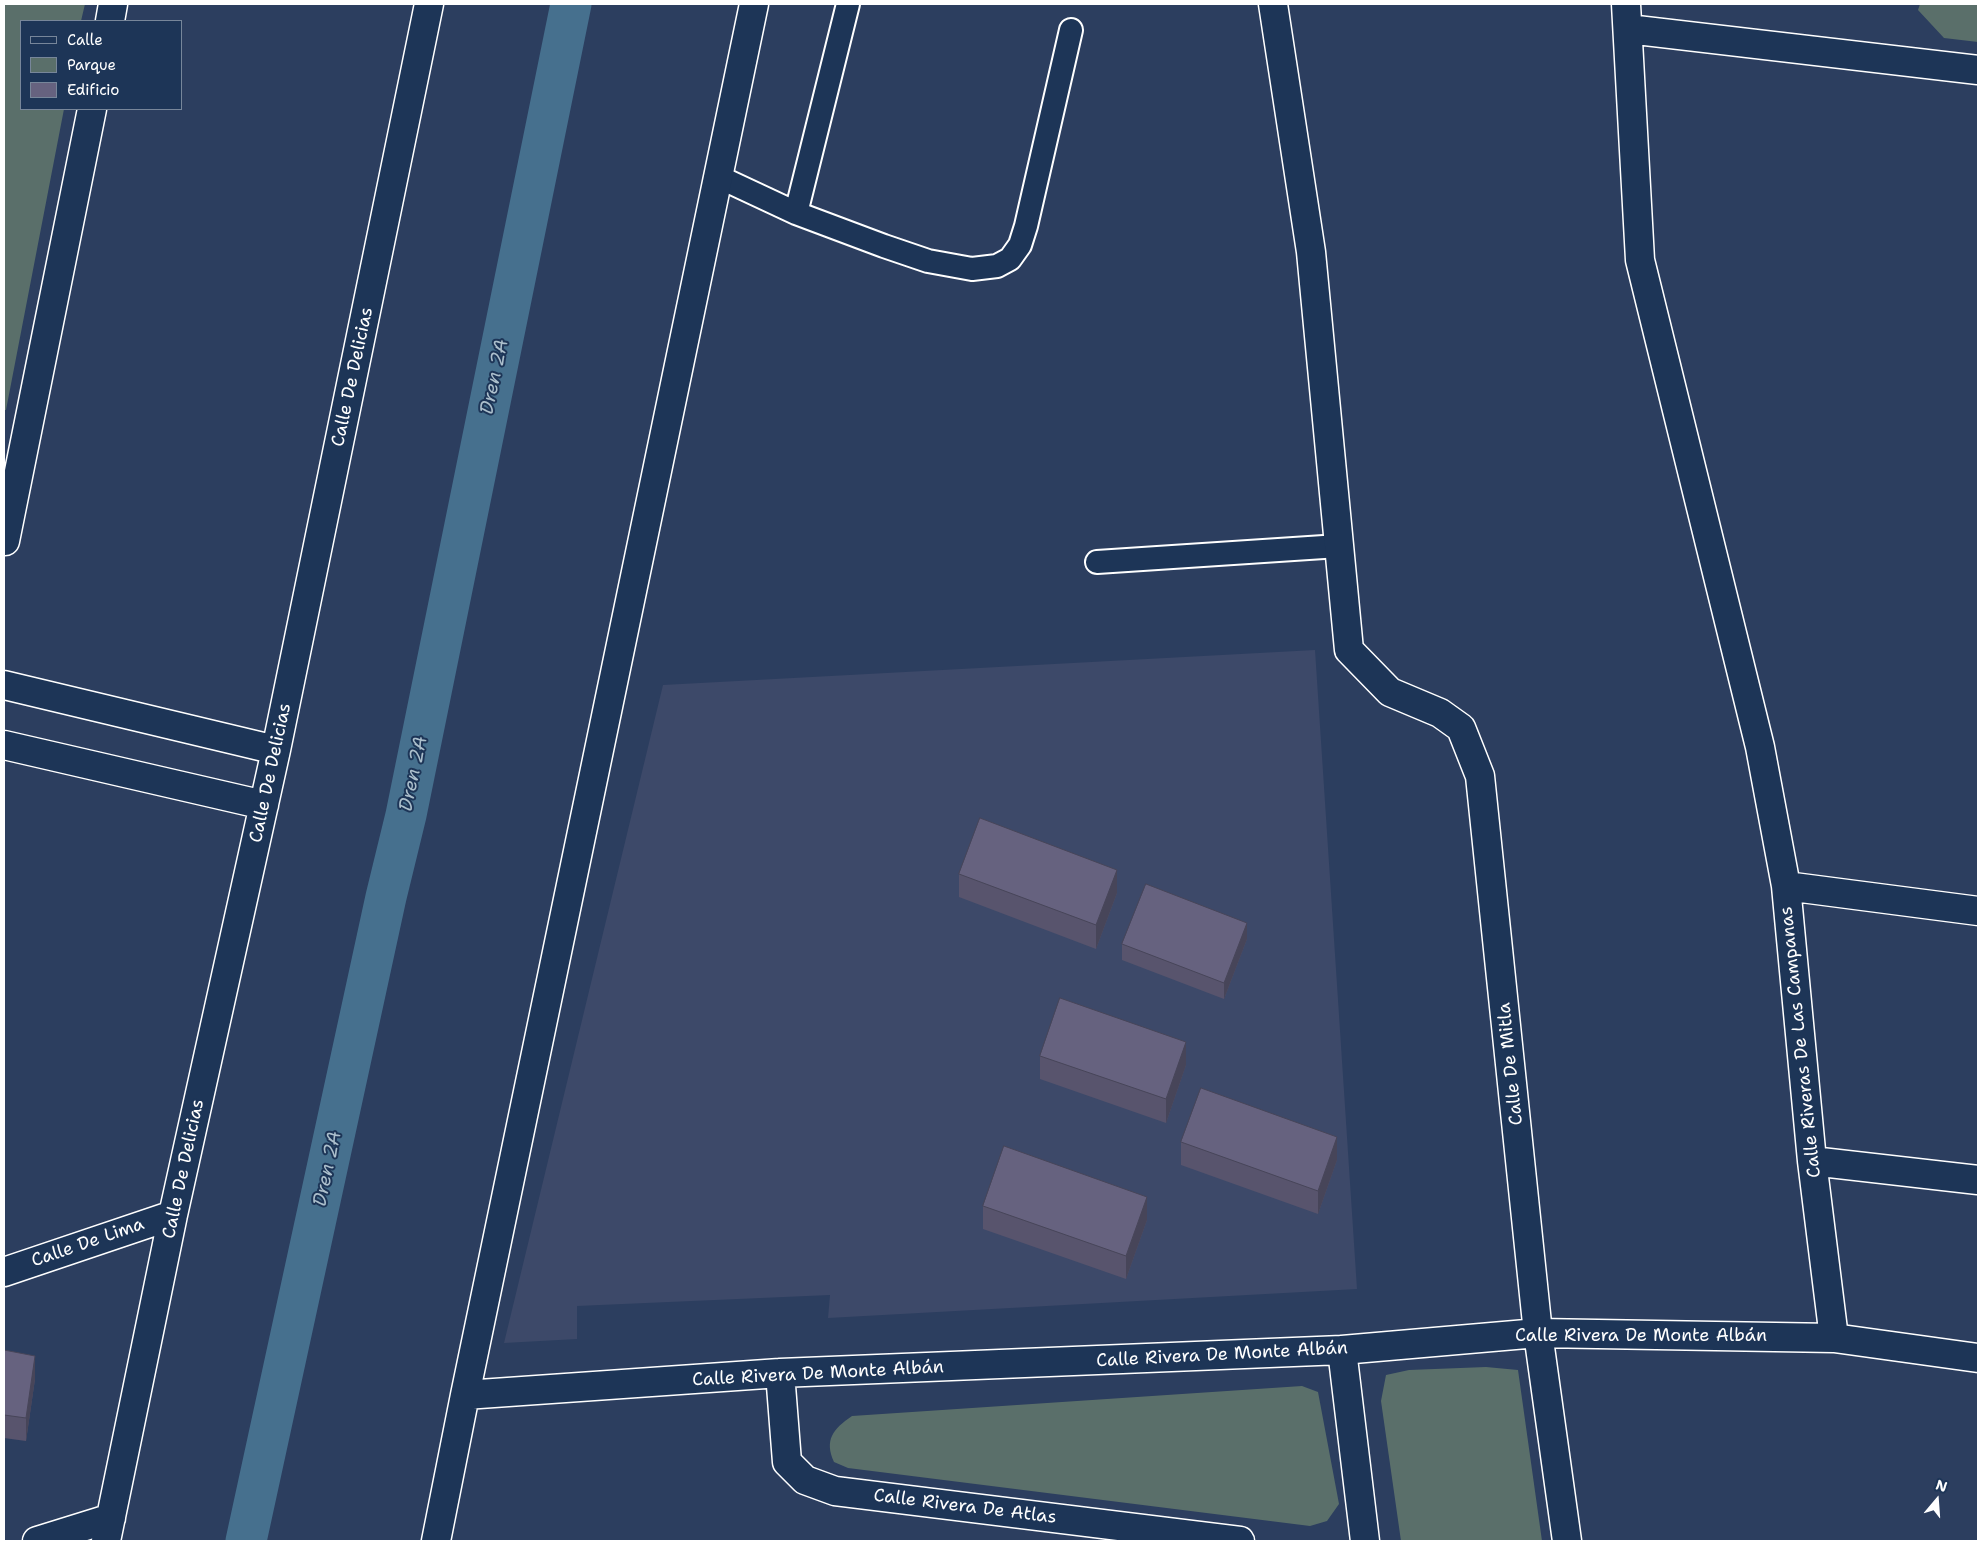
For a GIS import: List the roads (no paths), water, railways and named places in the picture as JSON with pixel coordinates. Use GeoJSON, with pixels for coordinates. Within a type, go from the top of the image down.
{"type":"FeatureCollection","features":[{"type":"Feature","properties":{"kind":"street"},"geometry":{"type":"LineString","coordinates":[[110,20],[113,4]]}},
{"type":"Feature","properties":{"kind":"street","name":"Calle De Delicias"},"geometry":{"type":"LineString","coordinates":[[108,1530],[173,1215],[276,750],[428,4]]}},
{"type":"Feature","properties":{"kind":"street"},"geometry":{"type":"LineString","coordinates":[[436,1541],[754,4]]}},
{"type":"Feature","properties":{"kind":"street"},"geometry":{"type":"LineString","coordinates":[[1273,4],[1311,252],[1339,546]]}},
{"type":"Feature","properties":{"kind":"street"},"geometry":{"type":"LineString","coordinates":[[1627,16],[1978,70]]}},
{"type":"Feature","properties":{"kind":"street","name":"Calle Riveras De Las Campanas"},"geometry":{"type":"LineString","coordinates":[[1627,16],[1640,260],[1760,747],[1786,886],[1812,1161],[1834,1338]]}},
{"type":"Feature","properties":{"kind":"street"},"geometry":{"type":"LineString","coordinates":[[4,542],[92,110]]}},
{"type":"Feature","properties":{"kind":"street","name":"Calle De Mitla"},"geometry":{"type":"LineString","coordinates":[[1339,546],[1349,650],[1390,692],[1440,713],[1462,728],[1480,776],[1538,1333],[1567,1541]]}},
{"type":"Feature","properties":{"kind":"street"},"geometry":{"type":"LineString","coordinates":[[4,685],[276,750]]}},
{"type":"Feature","properties":{"kind":"street"},"geometry":{"type":"LineString","coordinates":[[4,745],[264,805]]}},
{"type":"Feature","properties":{"kind":"street"},"geometry":{"type":"LineString","coordinates":[[1786,886],[1978,911]]}},
{"type":"Feature","properties":{"kind":"street"},"geometry":{"type":"LineString","coordinates":[[1812,1161],[1978,1180]]}},
{"type":"Feature","properties":{"kind":"street","name":"Calle De Lima"},"geometry":{"type":"LineString","coordinates":[[4,1272],[173,1215]]}},
{"type":"Feature","properties":{"kind":"street","name":"Calle Rivera De Monte Albán"},"geometry":{"type":"LineString","coordinates":[[465,1395],[780,1373],[1342,1350],[1538,1333],[1834,1338],[1978,1358]]}},
{"type":"Feature","properties":{"kind":"street"},"geometry":{"type":"LineString","coordinates":[[1342,1350],[1365,1541]]}},
{"type":"Feature","properties":{"kind":"street","name":"Calle Rivera De Atlas"},"geometry":{"type":"LineString","coordinates":[[780,1373],[787,1462],[805,1480],[834,1490],[1240,1541]]}},
{"type":"Feature","properties":{"kind":"street"},"geometry":{"type":"LineString","coordinates":[[37,1541],[108,1530]]}},
{"type":"Feature","properties":{"kind":"lane"},"geometry":{"type":"LineString","coordinates":[[796,213],[848,4]]}},
{"type":"Feature","properties":{"kind":"lane"},"geometry":{"type":"LineString","coordinates":[[719,178],[796,213],[928,261],[972,269],[997,266],[1010,260],[1020,245],[1026,226],[1071,30]]}},
{"type":"Feature","properties":{"kind":"lane"},"geometry":{"type":"LineString","coordinates":[[1096,562],[1339,546]]}},
{"type":"Feature","properties":{"kind":"waterway","name":"Dren 2A"},"geometry":{"type":"LineString","coordinates":[[246,1541],[386,897],[406,815],[571,4]]}}]}
